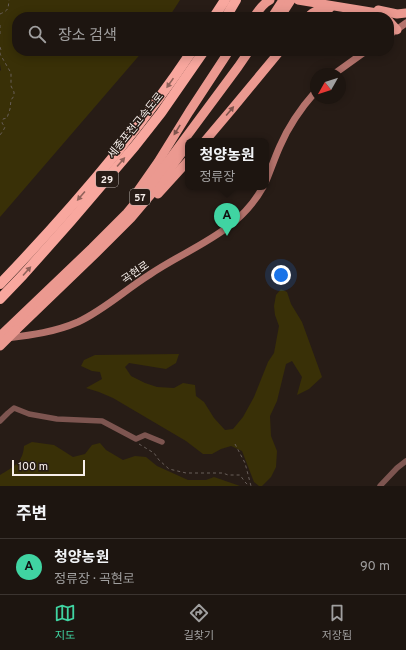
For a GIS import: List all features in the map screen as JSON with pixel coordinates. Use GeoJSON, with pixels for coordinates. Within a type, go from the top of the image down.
{"type":"FeatureCollection","features":[{"type":"Feature","properties":{"kind":"highway"},"geometry":{"type":"LineString","coordinates":[[217,12],[225,0]]}},
{"type":"Feature","properties":{"kind":"highway"},"geometry":{"type":"LineString","coordinates":[[229,12],[236,0]]}},
{"type":"Feature","properties":{"kind":"highway"},"geometry":{"type":"LineString","coordinates":[[258,12],[267,1],[270,0]]}},
{"type":"Feature","properties":{"kind":"highway"},"geometry":{"type":"LineString","coordinates":[[279,12],[283,0]]}},
{"type":"Feature","properties":{"kind":"highway"},"geometry":{"type":"LineString","coordinates":[[280,12],[291,0]]}},
{"type":"Feature","properties":{"kind":"highway"},"geometry":{"type":"LineString","coordinates":[[298,0],[370,12]]}},
{"type":"Feature","properties":{"kind":"highway"},"geometry":{"type":"LineString","coordinates":[[333,0],[340,8]]}},
{"type":"Feature","properties":{"kind":"highway"},"geometry":{"type":"LineString","coordinates":[[312,12],[321,9],[340,8]]}},
{"type":"Feature","properties":{"kind":"highway"},"geometry":{"type":"LineString","coordinates":[[363,11],[379,10],[388,12]]}},
{"type":"Feature","properties":{"kind":"highway"},"geometry":{"type":"LineString","coordinates":[[394,13],[406,13]]}},
{"type":"Feature","properties":{"kind":"highway","name":"세종포천고속도로"},"geometry":{"type":"LineString","coordinates":[[0,284],[60,220],[106,167],[155,105],[189,56]]}},
{"type":"Feature","properties":{"kind":"highway","name":"세종포천고속도로"},"geometry":{"type":"LineString","coordinates":[[0,299],[71,221],[135,146],[168,103],[201,56]]}},
{"type":"Feature","properties":{"kind":"highway"},"geometry":{"type":"LineString","coordinates":[[94,251],[142,186],[188,112],[226,56]]}},
{"type":"Feature","properties":{"kind":"highway","name":"57"},"geometry":{"type":"LineString","coordinates":[[185,138],[246,56]]}},
{"type":"Feature","properties":{"kind":"highway"},"geometry":{"type":"LineString","coordinates":[[193,138],[252,56]]}},
{"type":"Feature","properties":{"kind":"highway"},"geometry":{"type":"LineString","coordinates":[[208,138],[276,56]]}},
{"type":"Feature","properties":{"kind":"highway","name":"57"},"geometry":{"type":"LineString","coordinates":[[94,251],[152,183],[185,138]]}},
{"type":"Feature","properties":{"kind":"highway","name":"57"},"geometry":{"type":"LineString","coordinates":[[0,346],[14,328],[136,213],[185,149]]}},
{"type":"Feature","properties":{"kind":"highway"},"geometry":{"type":"LineString","coordinates":[[94,251],[134,220],[185,164]]}},
{"type":"Feature","properties":{"kind":"highway","name":"57"},"geometry":{"type":"LineString","coordinates":[[0,338],[14,328]]}},
{"type":"Feature","properties":{"kind":"main road"},"geometry":{"type":"LineString","coordinates":[[394,31],[406,23]]}},
{"type":"Feature","properties":{"kind":"main road"},"geometry":{"type":"LineString","coordinates":[[342,68],[359,56]]}},
{"type":"Feature","properties":{"kind":"main road"},"geometry":{"type":"LineString","coordinates":[[269,173],[286,132],[310,98]]}},
{"type":"Feature","properties":{"kind":"main road","name":"곡현로"},"geometry":{"type":"LineString","coordinates":[[0,338],[44,333],[89,316],[110,303],[150,273],[199,246],[225,229],[248,208],[261,190]]}},
{"type":"Feature","properties":{"kind":"street"},"geometry":{"type":"LineString","coordinates":[[0,421],[14,408],[29,414],[57,419],[102,421],[136,439],[145,435],[162,442]]}},
{"type":"Feature","properties":{"kind":"street"},"geometry":{"type":"LineString","coordinates":[[380,486],[406,461]]}},
{"type":"Feature","properties":{"kind":"path"},"geometry":{"type":"LineString","coordinates":[[0,14],[5,12],[8,8],[9,0]]}},
{"type":"Feature","properties":{"kind":"path"},"geometry":{"type":"LineString","coordinates":[[0,26],[0,35]]}},
{"type":"Feature","properties":{"kind":"path"},"geometry":{"type":"LineString","coordinates":[[0,47],[0,54],[11,73],[11,86],[14,92],[7,118],[3,119],[2,123],[5,127],[0,135]]}},
{"type":"Feature","properties":{"kind":"path"},"geometry":{"type":"LineString","coordinates":[[136,439],[139,444],[154,453],[169,469],[186,473],[223,473],[228,475],[240,475],[250,486]]}},
{"type":"Feature","properties":{"kind":"path"},"geometry":{"type":"LineString","coordinates":[[235,444],[245,463],[250,486]]}},
{"type":"Feature","properties":{"kind":"shaded area"},"geometry":{"type":"Polygon","coordinates":[[[0,0],[180,0],[172,12],[12,12],[12,56],[139,56],[0,217],[0,0]]]}},
{"type":"Feature","properties":{"kind":"shaded area"},"geometry":{"type":"Polygon","coordinates":[[[281,289],[287,292],[291,304],[302,322],[322,377],[309,389],[297,395],[302,377],[292,361],[286,364],[277,401],[270,416],[271,436],[277,451],[276,467],[271,477],[262,486],[259,486],[254,482],[242,451],[231,446],[212,454],[203,454],[186,441],[113,398],[86,388],[102,379],[100,372],[92,371],[81,366],[84,360],[95,355],[179,354],[176,363],[166,369],[129,363],[125,367],[131,376],[157,387],[174,388],[183,383],[195,385],[196,396],[204,402],[214,418],[225,430],[233,429],[243,417],[254,397],[268,362],[274,353],[279,326],[275,315],[274,306],[276,295],[281,289]]]}},
{"type":"Feature","properties":{"kind":"shaded area"},"geometry":{"type":"Polygon","coordinates":[[[32,442],[54,445],[73,457],[85,454],[92,445],[100,443],[106,450],[123,460],[135,456],[146,457],[157,466],[188,480],[206,480],[214,477],[240,486],[0,486],[0,475],[19,461],[22,457],[24,446],[32,442]]]}},
{"type":"Feature","properties":{"kind":"place","name":"청양농원"},"geometry":{"type":"Point","coordinates":[227,236]}}]}
